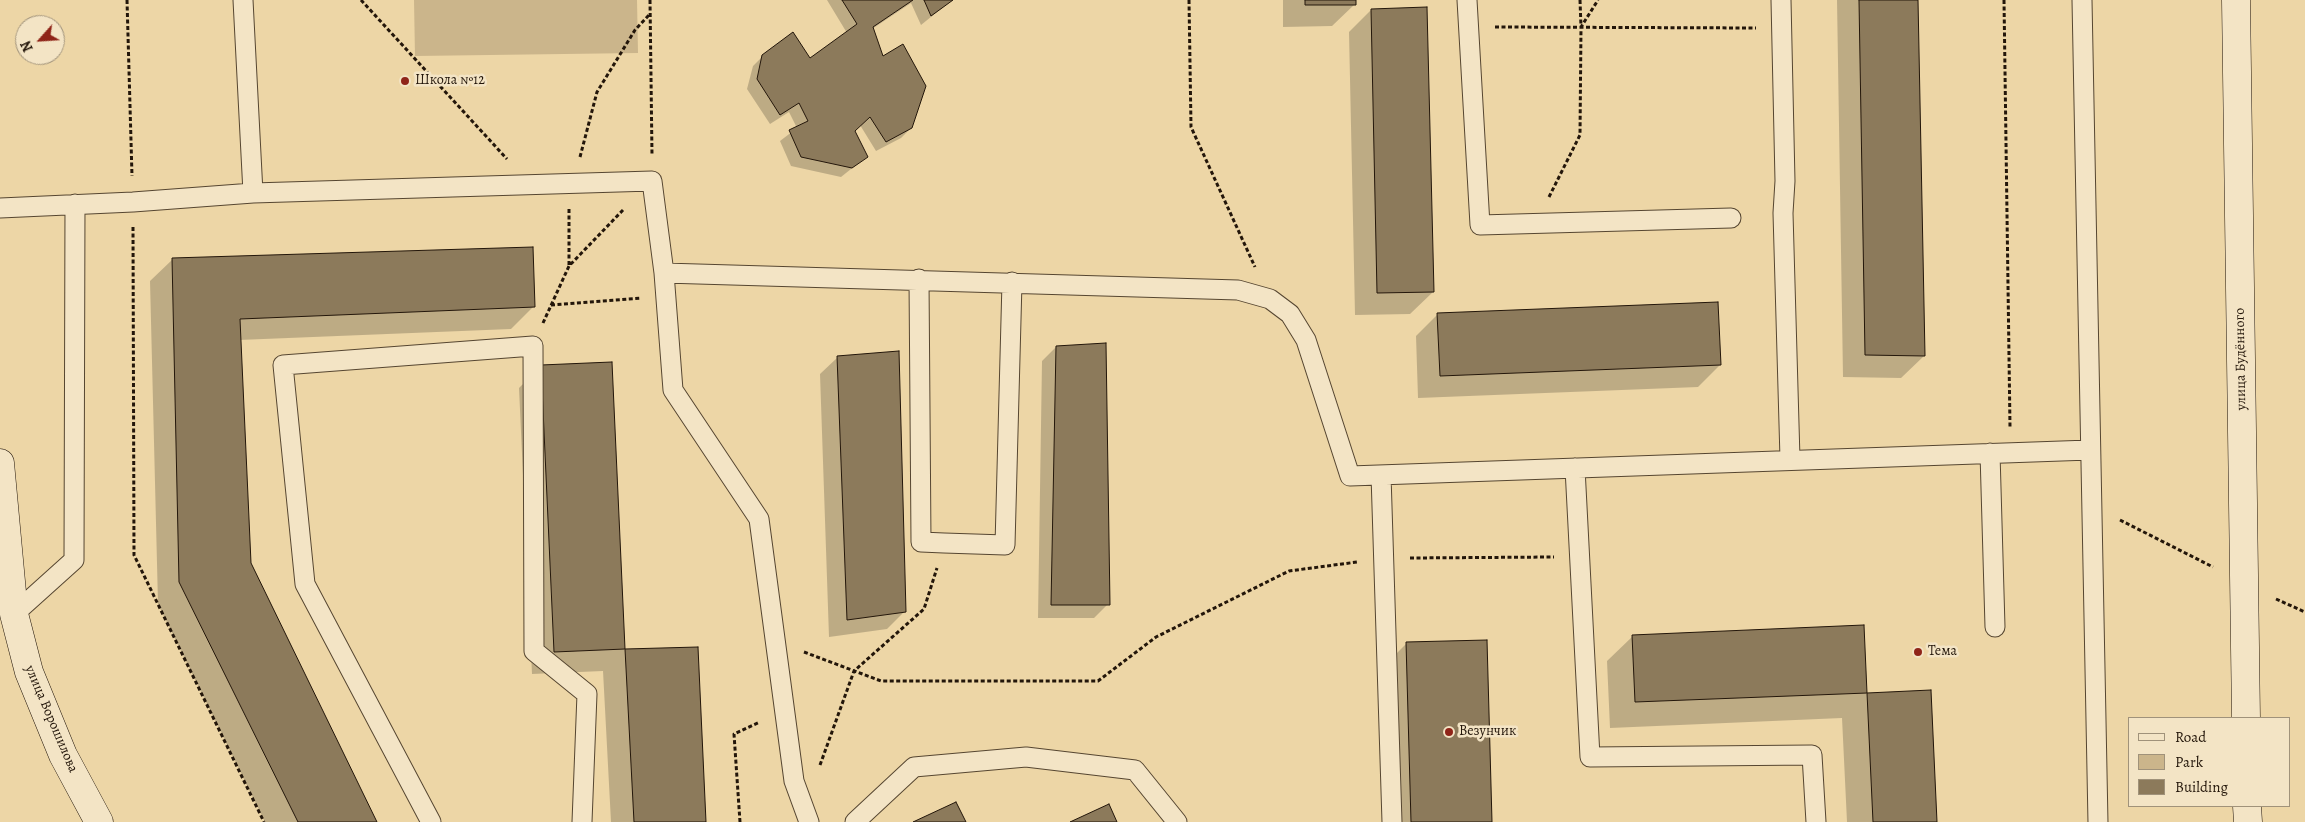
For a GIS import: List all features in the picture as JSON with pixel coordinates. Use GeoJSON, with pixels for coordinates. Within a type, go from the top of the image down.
{"type":"FeatureCollection","features":[{"type":"Feature","properties":{"kind":"main road","name":"улица Будённого"},"geometry":{"type":"LineString","coordinates":[[2236,0],[2246,717]]}},
{"type":"Feature","properties":{"kind":"main road","name":"улица Ворошилова"},"geometry":{"type":"LineString","coordinates":[[0,463],[14,614],[29,672],[63,755],[99,822]]}},
{"type":"Feature","properties":{"kind":"main road"},"geometry":{"type":"LineString","coordinates":[[2248,807],[2248,822]]}},
{"type":"Feature","properties":{"kind":"lane"},"geometry":{"type":"LineString","coordinates":[[243,0],[253,193]]}},
{"type":"Feature","properties":{"kind":"lane"},"geometry":{"type":"LineString","coordinates":[[1467,0],[1480,225],[1731,218]]}},
{"type":"Feature","properties":{"kind":"lane"},"geometry":{"type":"LineString","coordinates":[[1781,0],[1785,181],[1783,212],[1790,459]]}},
{"type":"Feature","properties":{"kind":"lane"},"geometry":{"type":"LineString","coordinates":[[2082,0],[2098,822]]}},
{"type":"Feature","properties":{"kind":"lane"},"geometry":{"type":"LineString","coordinates":[[0,208],[133,202],[253,193],[652,181],[664,273],[673,390],[759,519],[794,781],[806,815]]}},
{"type":"Feature","properties":{"kind":"lane"},"geometry":{"type":"LineString","coordinates":[[14,614],[74,560],[75,204]]}},
{"type":"Feature","properties":{"kind":"lane"},"geometry":{"type":"LineString","coordinates":[[664,273],[920,279],[1238,290],[1270,300],[1290,314],[1306,340],[1350,476],[1790,459],[2090,450]]}},
{"type":"Feature","properties":{"kind":"lane"},"geometry":{"type":"LineString","coordinates":[[920,279],[921,542],[1005,545],[1012,282]]}},
{"type":"Feature","properties":{"kind":"lane"},"geometry":{"type":"LineString","coordinates":[[431,822],[305,584],[283,365],[533,346],[534,651],[587,694],[582,822]]}},
{"type":"Feature","properties":{"kind":"lane"},"geometry":{"type":"LineString","coordinates":[[1990,453],[1995,627]]}},
{"type":"Feature","properties":{"kind":"lane"},"geometry":{"type":"LineString","coordinates":[[1575,468],[1590,757],[1812,755],[1816,822]]}},
{"type":"Feature","properties":{"kind":"lane"},"geometry":{"type":"LineString","coordinates":[[1382,475],[1392,822]]}},
{"type":"Feature","properties":{"kind":"lane"},"geometry":{"type":"LineString","coordinates":[[855,822],[914,768],[1026,757],[1134,770],[1177,822]]}},
{"type":"Feature","properties":{"kind":"path"},"geometry":{"type":"LineString","coordinates":[[127,0],[133,202],[134,555],[264,822]]}},
{"type":"Feature","properties":{"kind":"path"},"geometry":{"type":"LineString","coordinates":[[361,0],[531,184]]}},
{"type":"Feature","properties":{"kind":"path"},"geometry":{"type":"LineString","coordinates":[[533,346],[569,266],[652,181],[650,0]]}},
{"type":"Feature","properties":{"kind":"path"},"geometry":{"type":"LineString","coordinates":[[1190,0],[1191,127],[1270,300]]}},
{"type":"Feature","properties":{"kind":"path"},"geometry":{"type":"LineString","coordinates":[[1536,222],[1580,134],[1580,0]]}},
{"type":"Feature","properties":{"kind":"path"},"geometry":{"type":"LineString","coordinates":[[1581,27],[1598,0]]}},
{"type":"Feature","properties":{"kind":"path"},"geometry":{"type":"LineString","coordinates":[[2004,0],[2010,453]]}},
{"type":"Feature","properties":{"kind":"path"},"geometry":{"type":"LineString","coordinates":[[569,266],[569,205],[597,92],[635,30],[650,14]]}},
{"type":"Feature","properties":{"kind":"path"},"geometry":{"type":"LineString","coordinates":[[1468,26],[1782,28]]}},
{"type":"Feature","properties":{"kind":"path"},"geometry":{"type":"LineString","coordinates":[[552,305],[666,296]]}},
{"type":"Feature","properties":{"kind":"path"},"geometry":{"type":"LineString","coordinates":[[2091,506],[2305,612]]}},
{"type":"Feature","properties":{"kind":"path"},"geometry":{"type":"LineString","coordinates":[[806,815],[854,671],[924,609],[944,543]]}},
{"type":"Feature","properties":{"kind":"path"},"geometry":{"type":"LineString","coordinates":[[775,642],[881,681],[1098,681],[1156,636],[1289,571],[1384,558],[1580,556]]}},
{"type":"Feature","properties":{"kind":"path"},"geometry":{"type":"LineString","coordinates":[[740,822],[734,734],[785,711]]}},
{"type":"Feature","properties":{"kind":"green space"},"geometry":{"type":"Polygon","coordinates":[[[414,0],[637,0],[638,53],[415,56],[414,0]]]}},
{"type":"Feature","properties":{"kind":"building"},"geometry":{"type":"Polygon","coordinates":[[[842,0],[913,0],[873,27],[883,56],[903,44],[926,86],[912,128],[886,142],[870,117],[855,131],[868,157],[852,168],[801,157],[789,130],[808,121],[799,103],[780,115],[757,79],[762,55],[793,32],[810,58],[857,24],[842,0]]]}},
{"type":"Feature","properties":{"kind":"building"},"geometry":{"type":"Polygon","coordinates":[[[924,0],[953,0],[931,16],[924,0]]]}},
{"type":"Feature","properties":{"kind":"building"},"geometry":{"type":"Polygon","coordinates":[[[1305,0],[1356,0],[1356,5],[1305,5],[1305,0]]]}},
{"type":"Feature","properties":{"kind":"building"},"geometry":{"type":"Polygon","coordinates":[[[1859,0],[1918,0],[1925,356],[1865,355],[1859,0]]]}},
{"type":"Feature","properties":{"kind":"building"},"geometry":{"type":"Polygon","coordinates":[[[1427,7],[1434,292],[1377,293],[1371,9],[1427,7]]]}},
{"type":"Feature","properties":{"kind":"building"},"geometry":{"type":"Polygon","coordinates":[[[533,247],[535,307],[240,319],[251,563],[377,822],[298,822],[179,582],[172,258],[533,247]]]}},
{"type":"Feature","properties":{"kind":"building"},"geometry":{"type":"Polygon","coordinates":[[[1718,302],[1721,365],[1440,376],[1437,313],[1718,302]]]}},
{"type":"Feature","properties":{"kind":"building"},"geometry":{"type":"Polygon","coordinates":[[[1106,343],[1110,605],[1051,605],[1056,346],[1106,343]]]}},
{"type":"Feature","properties":{"kind":"building"},"geometry":{"type":"Polygon","coordinates":[[[899,351],[906,612],[847,620],[837,356],[899,351]]]}},
{"type":"Feature","properties":{"kind":"building"},"geometry":{"type":"Polygon","coordinates":[[[612,362],[625,649],[554,652],[541,365],[612,362]]]}},
{"type":"Feature","properties":{"kind":"building"},"geometry":{"type":"Polygon","coordinates":[[[1864,625],[1867,693],[1635,702],[1632,635],[1864,625]]]}},
{"type":"Feature","properties":{"kind":"building","name":"Везунчик"},"geometry":{"type":"Polygon","coordinates":[[[1487,640],[1492,822],[1411,822],[1406,642],[1487,640]]]}},
{"type":"Feature","properties":{"kind":"building"},"geometry":{"type":"Polygon","coordinates":[[[698,647],[706,822],[634,822],[625,649],[698,647]]]}},
{"type":"Feature","properties":{"kind":"building"},"geometry":{"type":"Polygon","coordinates":[[[1931,690],[1937,822],[1873,822],[1867,693],[1931,690]]]}},
{"type":"Feature","properties":{"kind":"building"},"geometry":{"type":"Polygon","coordinates":[[[956,802],[966,822],[913,822],[956,802]]]}},
{"type":"Feature","properties":{"kind":"building"},"geometry":{"type":"Polygon","coordinates":[[[1109,804],[1117,822],[1070,822],[1109,804]]]}},
{"type":"Feature","properties":{"kind":"place","name":"Школа №12"},"geometry":{"type":"Point","coordinates":[405,81]}},
{"type":"Feature","properties":{"kind":"place","name":"Тема"},"geometry":{"type":"Point","coordinates":[1918,652]}},
{"type":"Feature","properties":{"kind":"place","name":"Везунчик"},"geometry":{"type":"Point","coordinates":[1449,732]}}]}
